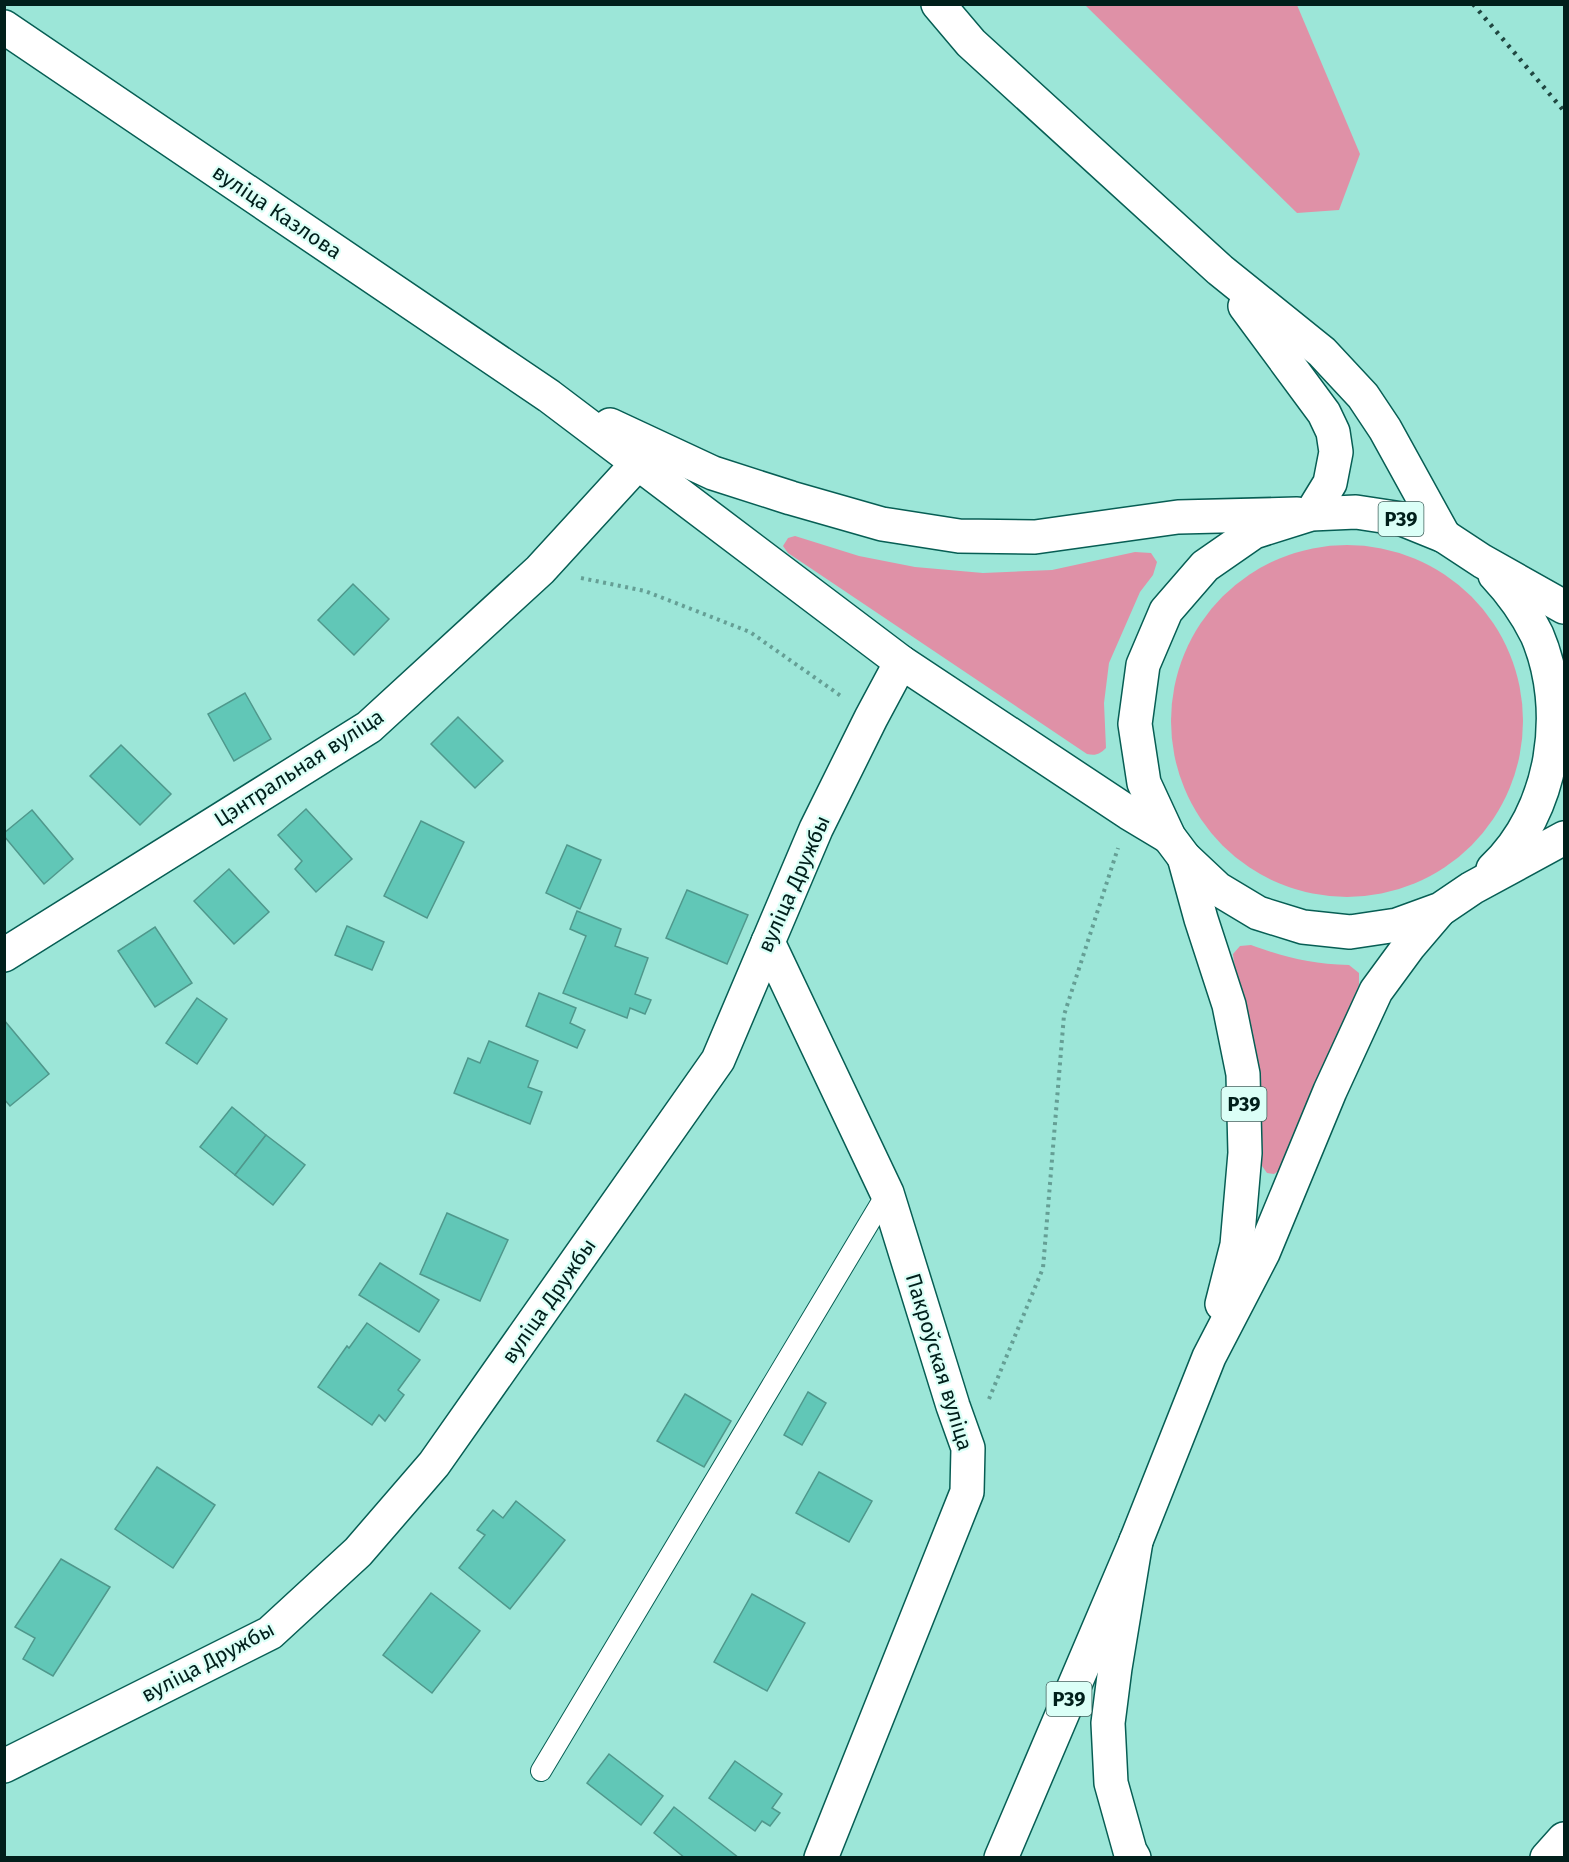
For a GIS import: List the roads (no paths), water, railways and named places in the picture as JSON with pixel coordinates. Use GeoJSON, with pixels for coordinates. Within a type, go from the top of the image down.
{"type":"FeatureCollection","features":[{"type":"Feature","properties":{"kind":"main road"},"geometry":{"type":"LineString","coordinates":[[938,4],[971,43],[1220,270],[1322,352],[1363,396],[1385,429],[1444,536]]}},
{"type":"Feature","properties":{"kind":"main road","name":"вуліца Казлова"},"geometry":{"type":"LineString","coordinates":[[4,27],[549,396]]}},
{"type":"Feature","properties":{"kind":"main road"},"geometry":{"type":"LineString","coordinates":[[549,396],[713,473],[882,524],[959,536],[1035,537],[1178,517],[1311,514],[1330,483],[1335,452],[1333,432],[1324,414],[1220,270]]}},
{"type":"Feature","properties":{"kind":"main road"},"geometry":{"type":"LineString","coordinates":[[549,396],[901,662],[1129,813],[1176,847]]}},
{"type":"Feature","properties":{"kind":"main road","name":"Цэнтральная вуліца"},"geometry":{"type":"LineString","coordinates":[[4,955],[369,727],[540,570],[638,463]]}},
{"type":"Feature","properties":{"kind":"main road","name":"Р39"},"geometry":{"type":"LineString","coordinates":[[1209,1357],[1237,1245],[1245,1153],[1243,1074],[1229,1005],[1201,918],[1176,847],[1144,783],[1135,724],[1143,665],[1166,611],[1205,566],[1254,532],[1311,514],[1356,512],[1402,519],[1444,536],[1482,561],[1564,607]]}},
{"type":"Feature","properties":{"kind":"main road","name":"Р39"},"geometry":{"type":"LineString","coordinates":[[1472,888],[1507,856],[1532,817],[1549,773],[1556,727],[1551,680],[1537,636],[1514,596],[1482,561]]}},
{"type":"Feature","properties":{"kind":"main road","name":"вуліца Дружбы"},"geometry":{"type":"LineString","coordinates":[[4,1766],[270,1633],[358,1552],[434,1464],[718,1060],[816,829],[901,662]]}},
{"type":"Feature","properties":{"kind":"main road","name":"Р39"},"geometry":{"type":"LineString","coordinates":[[1176,847],[1218,889],[1258,913],[1303,927],[1350,932],[1397,925],[1441,909],[1472,888],[1564,838]]}},
{"type":"Feature","properties":{"kind":"main road","name":"Р39"},"geometry":{"type":"LineString","coordinates":[[1001,1857],[1136,1541],[1209,1357],[1263,1253],[1330,1091],[1376,991],[1409,945],[1441,909]]}},
{"type":"Feature","properties":{"kind":"main road","name":"Пакроўская вуліца"},"geometry":{"type":"LineString","coordinates":[[768,942],[887,1193],[968,1448],[967,1492],[821,1857]]}},
{"type":"Feature","properties":{"kind":"main road","name":"Р39"},"geometry":{"type":"LineString","coordinates":[[1134,1857],[1130,1851],[1111,1783],[1108,1724],[1136,1541]]}},
{"type":"Feature","properties":{"kind":"main road"},"geometry":{"type":"LineString","coordinates":[[1547,1857],[1564,1839]]}},
{"type":"Feature","properties":{"kind":"main road"},"geometry":{"type":"LineString","coordinates":[[1554,1857],[1564,1844]]}},
{"type":"Feature","properties":{"kind":"lane"},"geometry":{"type":"LineString","coordinates":[[541,1771],[887,1193]]}},
{"type":"Feature","properties":{"kind":"railway"},"geometry":{"type":"LineString","coordinates":[[1473,4],[1564,111]]}}]}
